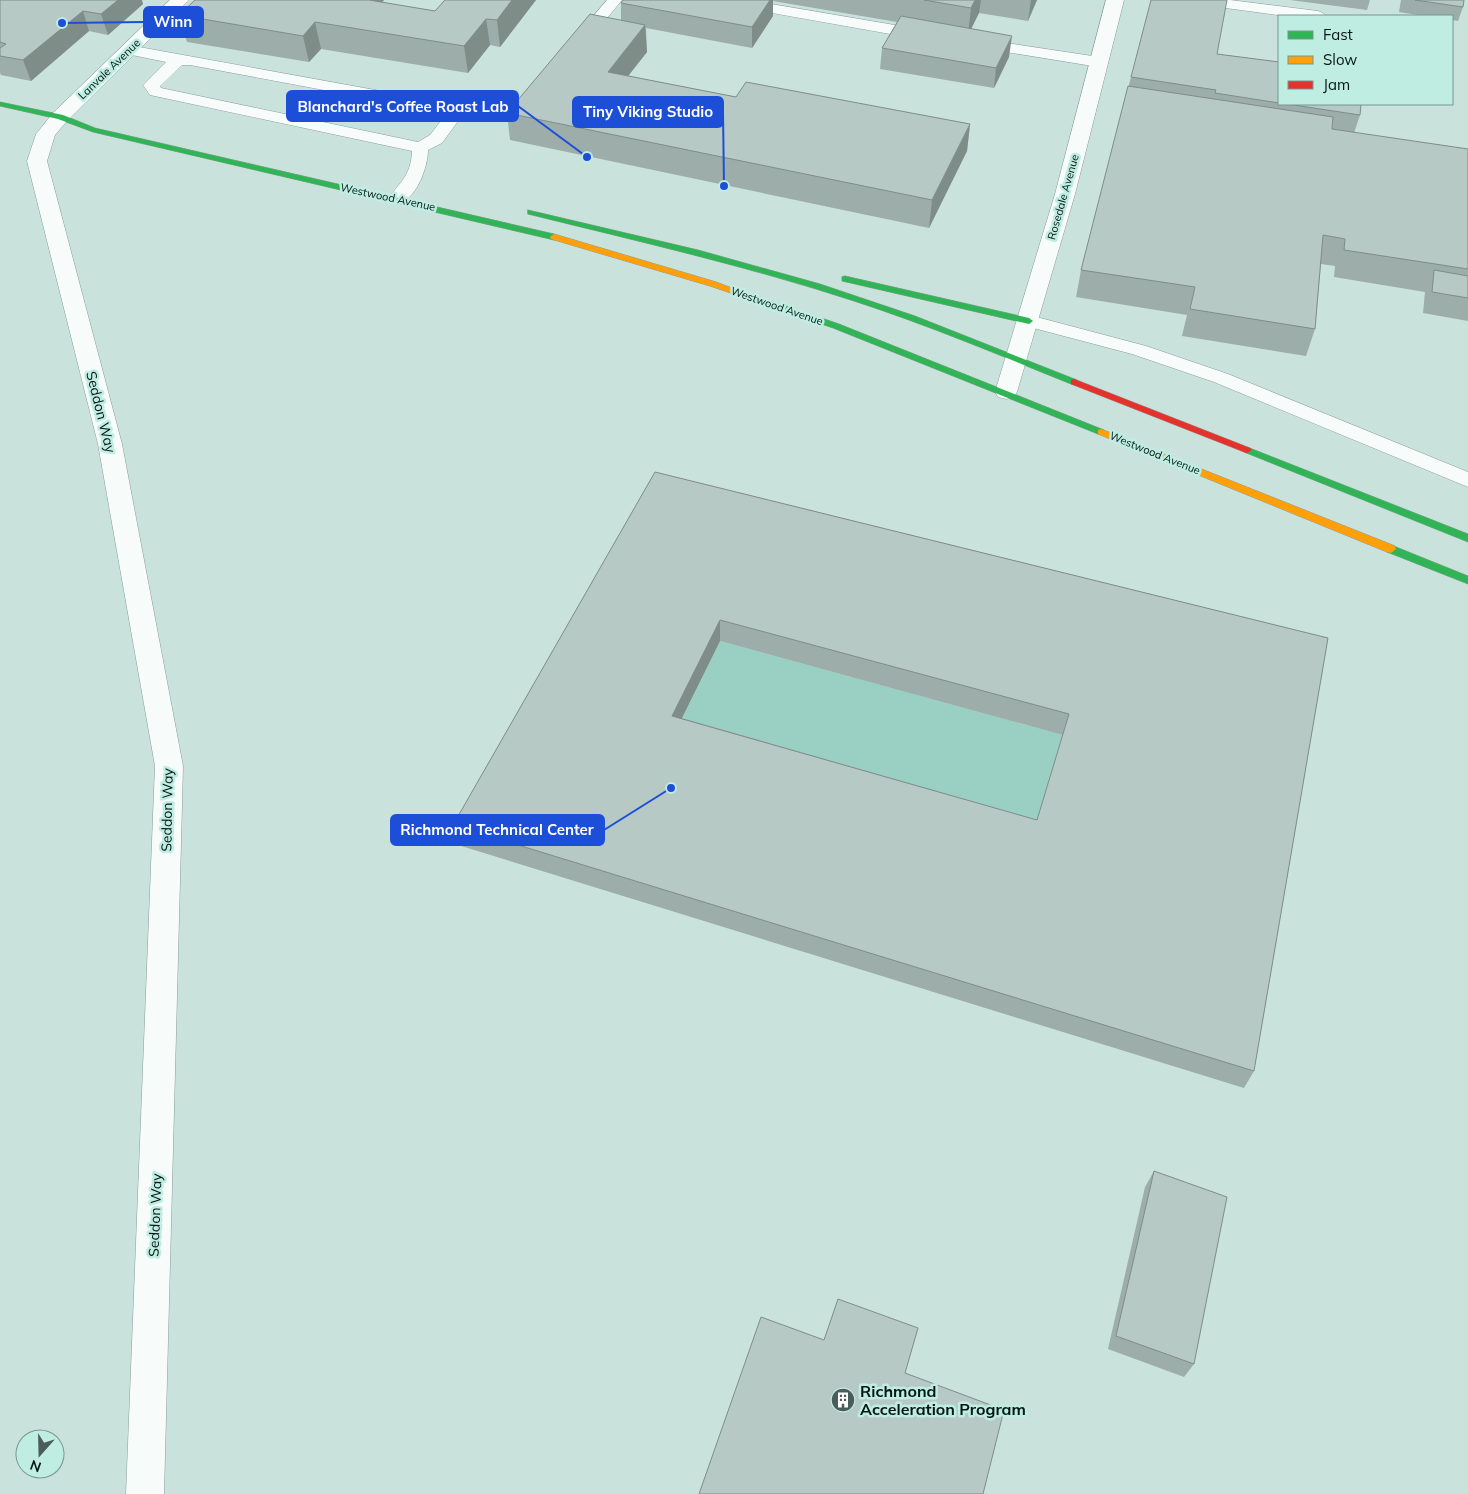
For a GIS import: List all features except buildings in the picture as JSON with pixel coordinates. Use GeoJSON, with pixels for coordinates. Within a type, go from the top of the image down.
{"type":"FeatureCollection","features":[{"type":"Feature","properties":{"kind":"main road","name":"Westwood Avenue"},"geometry":{"type":"LineString","coordinates":[[0,104],[60,117],[94,130],[405,189],[530,230],[709,283],[836,326],[1006,392],[1468,580]]}},
{"type":"Feature","properties":{"kind":"main road","name":"Westwood Avenue"},"geometry":{"type":"LineString","coordinates":[[60,117],[97,117]]}},
{"type":"Feature","properties":{"kind":"main road"},"geometry":{"type":"LineString","coordinates":[[516,209],[686,249],[766,271],[859,300],[1017,359],[1468,538]]}},
{"type":"Feature","properties":{"kind":"main road"},"geometry":{"type":"LineString","coordinates":[[686,249],[798,268]]}},
{"type":"Feature","properties":{"kind":"main road"},"geometry":{"type":"LineString","coordinates":[[835,277],[1028,321]]}},
{"type":"Feature","properties":{"kind":"street","name":"Lanvale Avenue"},"geometry":{"type":"LineString","coordinates":[[60,117],[180,0]]}},
{"type":"Feature","properties":{"kind":"street","name":"Rosedale Avenue"},"geometry":{"type":"LineString","coordinates":[[1006,392],[1028,321],[1115,0]]}},
{"type":"Feature","properties":{"kind":"street","name":"Seddon Way"},"geometry":{"type":"LineString","coordinates":[[60,117],[46,134],[37,161],[110,444],[169,766],[146,1494]]}},
{"type":"Feature","properties":{"kind":"lane"},"geometry":{"type":"LineString","coordinates":[[593,26],[615,0]]}},
{"type":"Feature","properties":{"kind":"lane"},"geometry":{"type":"LineString","coordinates":[[722,0],[940,38]]}},
{"type":"Feature","properties":{"kind":"lane"},"geometry":{"type":"LineString","coordinates":[[1196,0],[1310,15]]}},
{"type":"Feature","properties":{"kind":"lane"},"geometry":{"type":"LineString","coordinates":[[967,42],[1099,62]]}},
{"type":"Feature","properties":{"kind":"lane"},"geometry":{"type":"LineString","coordinates":[[128,50],[452,109],[456,113],[436,139],[420,148],[156,92],[151,85],[178,60]]}},
{"type":"Feature","properties":{"kind":"lane"},"geometry":{"type":"LineString","coordinates":[[405,189],[420,167],[420,148]]}},
{"type":"Feature","properties":{"kind":"lane"},"geometry":{"type":"LineString","coordinates":[[1028,321],[1139,350],[1221,378],[1468,480]]}},
{"type":"Feature","properties":{"kind":"green space"},"geometry":{"type":"Polygon","coordinates":[[[720,641],[1064,735],[1032,840],[673,736],[720,641]]]}},
{"type":"Feature","properties":{"kind":"traffic: fast"},"geometry":{"type":"LineString","coordinates":[[0,104],[60,117],[93,130],[554,237]]}},
{"type":"Feature","properties":{"kind":"traffic: fast"},"geometry":{"type":"LineString","coordinates":[[531,212],[695,252],[817,286],[912,318],[1074,382]]}},
{"type":"Feature","properties":{"kind":"traffic: fast"},"geometry":{"type":"LineString","coordinates":[[845,279],[1029,321]]}},
{"type":"Feature","properties":{"kind":"traffic: fast"},"geometry":{"type":"LineString","coordinates":[[760,300],[836,326],[1101,432]]}},
{"type":"Feature","properties":{"kind":"traffic: fast"},"geometry":{"type":"LineString","coordinates":[[1247,450],[1468,538]]}},
{"type":"Feature","properties":{"kind":"traffic: fast"},"geometry":{"type":"LineString","coordinates":[[1391,549],[1468,580]]}},
{"type":"Feature","properties":{"kind":"traffic: slow"},"geometry":{"type":"LineString","coordinates":[[554,237],[713,284],[760,300]]}},
{"type":"Feature","properties":{"kind":"traffic: slow"},"geometry":{"type":"LineString","coordinates":[[1101,432],[1391,549]]}},
{"type":"Feature","properties":{"kind":"traffic: jam"},"geometry":{"type":"LineString","coordinates":[[1074,382],[1247,450]]}},
{"type":"Feature","properties":{"kind":"place","name":"Winn"},"geometry":{"type":"Point","coordinates":[62,23]}},
{"type":"Feature","properties":{"kind":"place","name":"Blanchard's Coffee Roast Lab"},"geometry":{"type":"Point","coordinates":[587,157]}},
{"type":"Feature","properties":{"kind":"place","name":"Tiny Viking Studio"},"geometry":{"type":"Point","coordinates":[724,186]}},
{"type":"Feature","properties":{"kind":"place","name":"Richmond Technical Center"},"geometry":{"type":"Point","coordinates":[671,788]}},
{"type":"Feature","properties":{"kind":"place","name":"Richmond Acceleration Program"},"geometry":{"type":"Point","coordinates":[843,1400]}}]}
